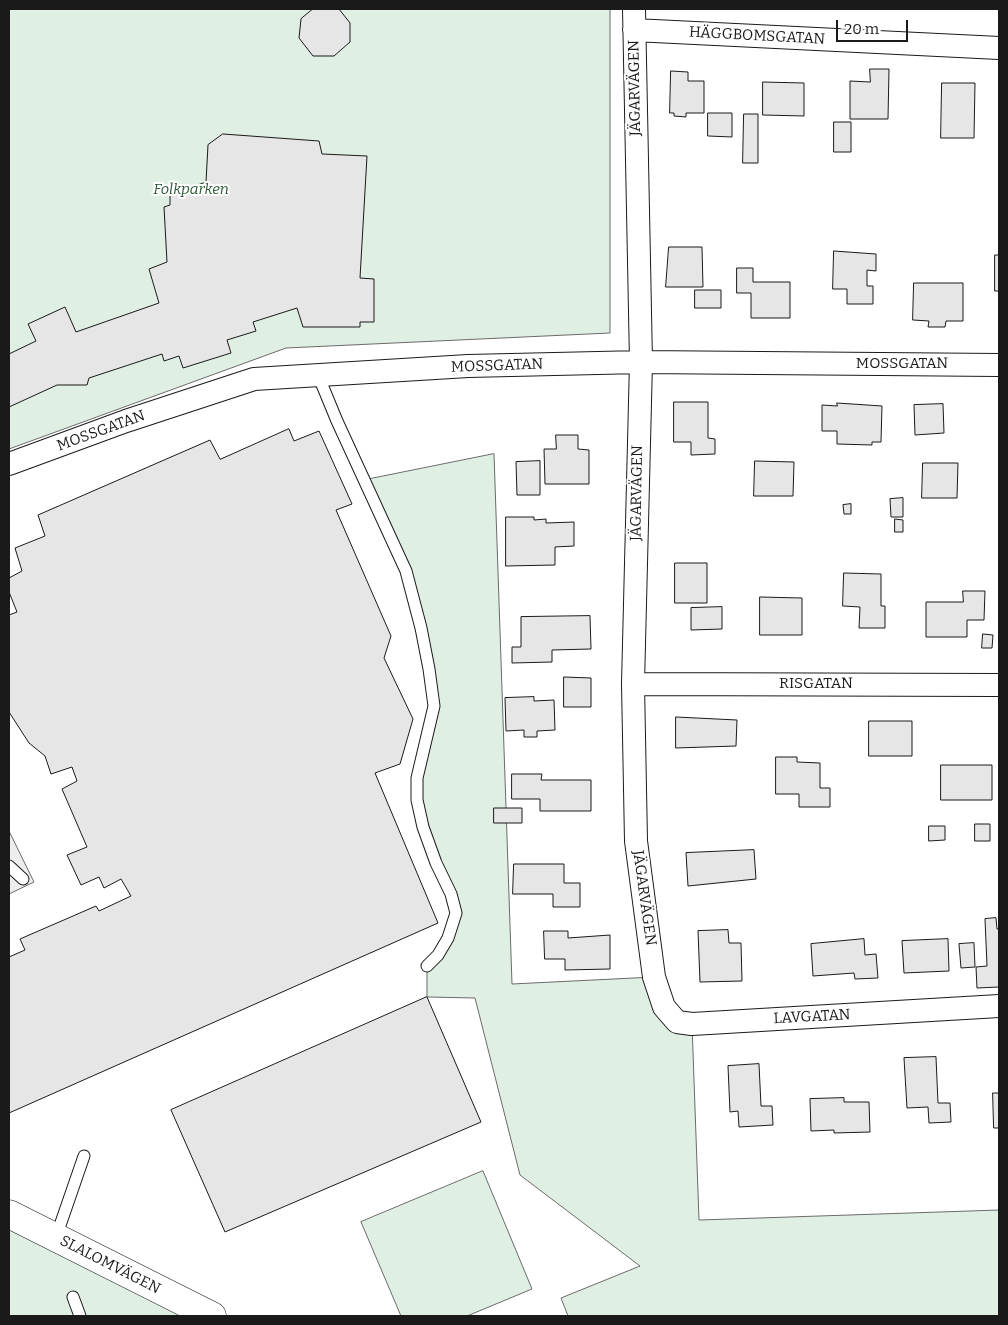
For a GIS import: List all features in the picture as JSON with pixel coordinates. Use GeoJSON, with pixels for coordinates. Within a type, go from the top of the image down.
{"type":"FeatureCollection","features":[{"type":"Feature","properties":{"kind":"street","name":"HÄGGBOMSGATAN"},"geometry":{"type":"LineString","coordinates":[[634,19],[999,48]]}},
{"type":"Feature","properties":{"kind":"street","name":"JÄGARVÄGEN"},"geometry":{"type":"LineString","coordinates":[[634,19],[641,362],[633,684],[636,841],[654,976]]}},
{"type":"Feature","properties":{"kind":"street","name":"MOSSGATAN"},"geometry":{"type":"LineString","coordinates":[[9,464],[126,421],[254,379],[468,366],[641,362],[999,365]]}},
{"type":"Feature","properties":{"kind":"street","name":"RISGATAN"},"geometry":{"type":"LineString","coordinates":[[633,684],[999,685]]}},
{"type":"Feature","properties":{"kind":"street","name":"LAVGATAN"},"geometry":{"type":"LineString","coordinates":[[654,976],[664,1007],[677,1022],[692,1024],[999,1006]]}},
{"type":"Feature","properties":{"kind":"street","name":"SLALOMVÄGEN"},"geometry":{"type":"LineString","coordinates":[[9,1214],[212,1316]]}},
{"type":"Feature","properties":{"kind":"lane"},"geometry":{"type":"LineString","coordinates":[[318,375],[337,422],[406,571],[430,669],[434,706],[417,778],[417,800],[423,827],[436,863],[451,894],[456,913],[448,938],[438,955],[427,966]]}},
{"type":"Feature","properties":{"kind":"lane"},"geometry":{"type":"LineString","coordinates":[[9,866],[24,879]]}},
{"type":"Feature","properties":{"kind":"lane"},"geometry":{"type":"LineString","coordinates":[[55,1238],[84,1156]]}},
{"type":"Feature","properties":{"kind":"lane"},"geometry":{"type":"LineString","coordinates":[[73,1297],[80,1316]]}},
{"type":"Feature","properties":{"kind":"green space","name":"Folkparken"},"geometry":{"type":"Polygon","coordinates":[[[9,9],[610,9],[610,333],[286,348],[9,449],[9,9]]]}},
{"type":"Feature","properties":{"kind":"green space"},"geometry":{"type":"Polygon","coordinates":[[[494,454],[512,984],[654,977],[664,1007],[692,1024],[699,1220],[999,1210],[999,1316],[568,1316],[561,1298],[640,1266],[520,1175],[475,998],[427,997],[427,966],[455,921],[417,800],[434,706],[406,571],[365,480],[494,454]]]}},
{"type":"Feature","properties":{"kind":"green space"},"geometry":{"type":"Polygon","coordinates":[[[483,1171],[532,1289],[467,1316],[401,1316],[361,1222],[483,1171]]]}},
{"type":"Feature","properties":{"kind":"green space"},"geometry":{"type":"Polygon","coordinates":[[[9,1214],[212,1316],[9,1316],[9,1214]]]}},
{"type":"Feature","properties":{"kind":"shaded area"},"geometry":{"type":"Polygon","coordinates":[[[9,831],[34,882],[9,894],[9,831]]]}},
{"type":"Feature","properties":{"kind":"building"},"geometry":{"type":"Polygon","coordinates":[[[313,9],[339,9],[350,23],[350,42],[334,56],[313,56],[299,38],[301,19],[313,9]]]}},
{"type":"Feature","properties":{"kind":"building"},"geometry":{"type":"Polygon","coordinates":[[[870,69],[889,69],[888,119],[850,119],[850,81],[870,82],[870,69]]]}},
{"type":"Feature","properties":{"kind":"building"},"geometry":{"type":"Polygon","coordinates":[[[671,71],[688,72],[688,81],[704,81],[704,113],[686,113],[686,117],[674,116],[674,113],[670,113],[671,71]]]}},
{"type":"Feature","properties":{"kind":"building"},"geometry":{"type":"Polygon","coordinates":[[[763,82],[804,83],[804,116],[763,115],[763,82]]]}},
{"type":"Feature","properties":{"kind":"building"},"geometry":{"type":"Polygon","coordinates":[[[942,83],[975,83],[974,138],[941,138],[942,83]]]}},
{"type":"Feature","properties":{"kind":"building"},"geometry":{"type":"Polygon","coordinates":[[[708,113],[732,113],[732,137],[708,136],[708,113]]]}},
{"type":"Feature","properties":{"kind":"building"},"geometry":{"type":"Polygon","coordinates":[[[744,114],[758,114],[758,163],[743,163],[744,114]]]}},
{"type":"Feature","properties":{"kind":"building"},"geometry":{"type":"Polygon","coordinates":[[[834,122],[851,122],[851,152],[834,152],[834,122]]]}},
{"type":"Feature","properties":{"kind":"building"},"geometry":{"type":"Polygon","coordinates":[[[223,134],[319,141],[322,154],[367,156],[360,278],[374,279],[374,322],[360,322],[360,327],[303,327],[297,308],[253,322],[256,331],[227,340],[231,353],[183,368],[179,356],[164,361],[162,354],[89,378],[87,385],[57,385],[9,407],[9,354],[36,341],[28,324],[65,307],[76,332],[159,303],[149,269],[167,262],[164,207],[170,205],[170,195],[206,182],[208,145],[223,134]]]}},
{"type":"Feature","properties":{"kind":"building"},"geometry":{"type":"Polygon","coordinates":[[[669,247],[702,247],[703,287],[666,287],[669,247]]]}},
{"type":"Feature","properties":{"kind":"building"},"geometry":{"type":"Polygon","coordinates":[[[834,251],[876,254],[876,271],[867,270],[867,286],[873,286],[873,304],[847,304],[847,289],[833,289],[834,251]]]}},
{"type":"Feature","properties":{"kind":"building"},"geometry":{"type":"Polygon","coordinates":[[[995,255],[999,255],[999,291],[995,291],[995,255]]]}},
{"type":"Feature","properties":{"kind":"building"},"geometry":{"type":"Polygon","coordinates":[[[737,268],[753,268],[753,282],[790,282],[790,318],[751,318],[751,293],[737,293],[737,268]]]}},
{"type":"Feature","properties":{"kind":"building"},"geometry":{"type":"Polygon","coordinates":[[[914,283],[963,283],[963,321],[946,321],[945,327],[928,327],[929,321],[913,320],[914,283]]]}},
{"type":"Feature","properties":{"kind":"building"},"geometry":{"type":"Polygon","coordinates":[[[695,290],[721,290],[721,308],[695,308],[695,290]]]}},
{"type":"Feature","properties":{"kind":"building"},"geometry":{"type":"Polygon","coordinates":[[[674,402],[708,402],[708,438],[715,439],[715,454],[691,455],[691,442],[674,442],[674,402]]]}},
{"type":"Feature","properties":{"kind":"building"},"geometry":{"type":"Polygon","coordinates":[[[837,403],[882,406],[881,442],[872,442],[872,445],[837,444],[837,431],[822,431],[822,405],[837,406],[837,403]]]}},
{"type":"Feature","properties":{"kind":"building"},"geometry":{"type":"Polygon","coordinates":[[[943,404],[944,433],[915,435],[914,405],[943,404]]]}},
{"type":"Feature","properties":{"kind":"building"},"geometry":{"type":"Polygon","coordinates":[[[289,429],[294,441],[319,431],[352,504],[336,510],[391,636],[384,658],[413,719],[400,764],[375,773],[438,923],[9,1113],[9,957],[25,950],[20,939],[96,906],[99,911],[131,896],[121,879],[104,888],[99,877],[81,885],[67,855],[87,847],[62,789],[77,781],[72,767],[51,774],[45,756],[29,743],[9,712],[9,615],[17,612],[9,592],[9,578],[22,571],[15,548],[45,536],[38,515],[210,440],[220,459],[289,429]]]}},
{"type":"Feature","properties":{"kind":"building"},"geometry":{"type":"Polygon","coordinates":[[[556,435],[578,435],[578,449],[589,450],[589,484],[545,484],[544,449],[556,449],[556,435]]]}},
{"type":"Feature","properties":{"kind":"building"},"geometry":{"type":"Polygon","coordinates":[[[540,461],[540,495],[517,495],[516,462],[540,461]]]}},
{"type":"Feature","properties":{"kind":"building"},"geometry":{"type":"Polygon","coordinates":[[[755,461],[794,462],[793,496],[754,496],[755,461]]]}},
{"type":"Feature","properties":{"kind":"building"},"geometry":{"type":"Polygon","coordinates":[[[923,463],[958,463],[957,498],[922,498],[923,463]]]}},
{"type":"Feature","properties":{"kind":"building"},"geometry":{"type":"Polygon","coordinates":[[[903,498],[903,517],[891,517],[890,499],[903,498]]]}},
{"type":"Feature","properties":{"kind":"building"},"geometry":{"type":"Polygon","coordinates":[[[851,504],[851,514],[844,514],[843,505],[851,504]]]}},
{"type":"Feature","properties":{"kind":"building"},"geometry":{"type":"Polygon","coordinates":[[[506,517],[534,517],[534,520],[546,519],[546,523],[574,522],[574,546],[555,547],[555,565],[506,566],[506,517]]]}},
{"type":"Feature","properties":{"kind":"building"},"geometry":{"type":"Polygon","coordinates":[[[895,519],[903,520],[903,532],[895,532],[895,519]]]}},
{"type":"Feature","properties":{"kind":"building"},"geometry":{"type":"Polygon","coordinates":[[[675,563],[707,563],[707,603],[675,603],[675,563]]]}},
{"type":"Feature","properties":{"kind":"building"},"geometry":{"type":"Polygon","coordinates":[[[844,573],[881,574],[881,606],[885,606],[885,628],[859,628],[860,607],[843,606],[844,573]]]}},
{"type":"Feature","properties":{"kind":"building"},"geometry":{"type":"Polygon","coordinates":[[[963,591],[985,591],[984,620],[967,620],[967,637],[926,637],[926,602],[963,602],[963,591]]]}},
{"type":"Feature","properties":{"kind":"building"},"geometry":{"type":"Polygon","coordinates":[[[760,597],[802,598],[802,635],[760,635],[760,597]]]}},
{"type":"Feature","properties":{"kind":"building"},"geometry":{"type":"Polygon","coordinates":[[[722,607],[722,629],[691,630],[691,608],[722,607]]]}},
{"type":"Feature","properties":{"kind":"building"},"geometry":{"type":"Polygon","coordinates":[[[590,616],[591,649],[552,650],[552,662],[512,663],[512,647],[521,647],[521,617],[590,616]]]}},
{"type":"Feature","properties":{"kind":"building"},"geometry":{"type":"Polygon","coordinates":[[[983,634],[993,635],[992,648],[982,648],[983,634]]]}},
{"type":"Feature","properties":{"kind":"building"},"geometry":{"type":"Polygon","coordinates":[[[564,677],[591,678],[591,707],[564,707],[564,677]]]}},
{"type":"Feature","properties":{"kind":"building"},"geometry":{"type":"Polygon","coordinates":[[[534,697],[534,701],[554,700],[555,730],[537,731],[537,737],[524,737],[524,730],[506,731],[505,698],[534,697]]]}},
{"type":"Feature","properties":{"kind":"building"},"geometry":{"type":"Polygon","coordinates":[[[676,717],[737,720],[736,746],[676,748],[676,717]]]}},
{"type":"Feature","properties":{"kind":"building"},"geometry":{"type":"Polygon","coordinates":[[[869,721],[912,721],[912,756],[869,756],[869,721]]]}},
{"type":"Feature","properties":{"kind":"building"},"geometry":{"type":"Polygon","coordinates":[[[776,757],[797,757],[797,762],[820,763],[820,788],[830,788],[830,807],[799,807],[799,794],[776,794],[776,757]]]}},
{"type":"Feature","properties":{"kind":"building"},"geometry":{"type":"Polygon","coordinates":[[[941,765],[992,765],[992,800],[941,800],[941,765]]]}},
{"type":"Feature","properties":{"kind":"building"},"geometry":{"type":"Polygon","coordinates":[[[512,774],[542,774],[541,780],[591,780],[591,811],[540,811],[540,799],[512,799],[512,774]]]}},
{"type":"Feature","properties":{"kind":"building"},"geometry":{"type":"Polygon","coordinates":[[[494,808],[522,808],[522,823],[494,823],[494,808]]]}},
{"type":"Feature","properties":{"kind":"building"},"geometry":{"type":"Polygon","coordinates":[[[975,824],[990,824],[990,841],[975,841],[975,824]]]}},
{"type":"Feature","properties":{"kind":"building"},"geometry":{"type":"Polygon","coordinates":[[[929,826],[945,826],[945,840],[929,841],[929,826]]]}},
{"type":"Feature","properties":{"kind":"building"},"geometry":{"type":"Polygon","coordinates":[[[754,850],[756,879],[688,886],[686,853],[754,850]]]}},
{"type":"Feature","properties":{"kind":"building"},"geometry":{"type":"Polygon","coordinates":[[[514,864],[564,864],[564,883],[580,883],[580,907],[553,907],[553,894],[513,894],[514,864]]]}},
{"type":"Feature","properties":{"kind":"building"},"geometry":{"type":"Polygon","coordinates":[[[996,918],[997,929],[999,929],[999,987],[977,988],[976,967],[987,966],[985,919],[996,918]]]}},
{"type":"Feature","properties":{"kind":"building"},"geometry":{"type":"Polygon","coordinates":[[[728,930],[729,943],[741,943],[742,981],[700,982],[698,931],[728,930]]]}},
{"type":"Feature","properties":{"kind":"building"},"geometry":{"type":"Polygon","coordinates":[[[544,931],[568,931],[568,938],[610,935],[610,969],[565,970],[565,959],[545,959],[544,931]]]}},
{"type":"Feature","properties":{"kind":"building"},"geometry":{"type":"Polygon","coordinates":[[[864,939],[865,955],[876,954],[878,978],[855,979],[854,973],[813,976],[811,944],[864,939]]]}},
{"type":"Feature","properties":{"kind":"building"},"geometry":{"type":"Polygon","coordinates":[[[948,939],[949,971],[904,973],[902,941],[948,939]]]}},
{"type":"Feature","properties":{"kind":"building"},"geometry":{"type":"Polygon","coordinates":[[[974,943],[975,967],[961,968],[959,944],[974,943]]]}},
{"type":"Feature","properties":{"kind":"building"},"geometry":{"type":"Polygon","coordinates":[[[427,997],[481,1122],[225,1232],[171,1110],[427,997]]]}},
{"type":"Feature","properties":{"kind":"building"},"geometry":{"type":"Polygon","coordinates":[[[936,1057],[938,1103],[950,1103],[951,1122],[929,1123],[928,1107],[907,1108],[904,1058],[936,1057]]]}},
{"type":"Feature","properties":{"kind":"building"},"geometry":{"type":"Polygon","coordinates":[[[759,1064],[761,1106],[772,1106],[773,1125],[739,1127],[738,1111],[730,1112],[728,1066],[759,1064]]]}},
{"type":"Feature","properties":{"kind":"building"},"geometry":{"type":"Polygon","coordinates":[[[993,1093],[999,1093],[999,1128],[994,1128],[993,1093]]]}},
{"type":"Feature","properties":{"kind":"building"},"geometry":{"type":"Polygon","coordinates":[[[844,1098],[844,1102],[869,1102],[870,1132],[834,1133],[834,1130],[811,1131],[810,1099],[844,1098]]]}}]}
